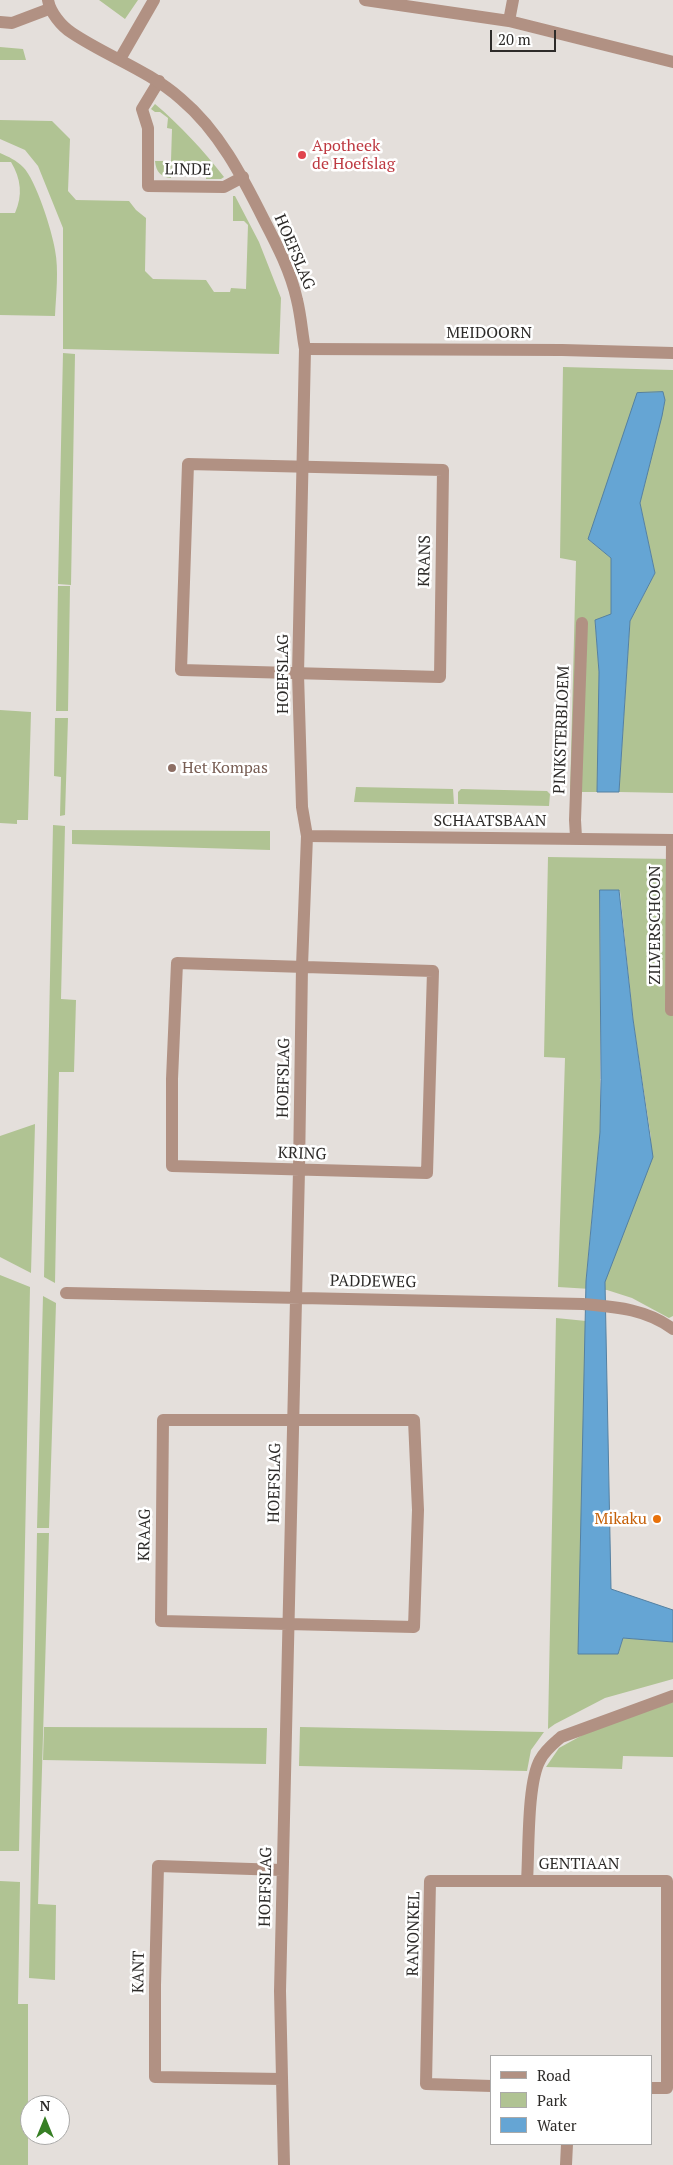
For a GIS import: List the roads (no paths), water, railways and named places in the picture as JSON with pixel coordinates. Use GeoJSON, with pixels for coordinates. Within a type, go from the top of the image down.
{"type":"FeatureCollection","features":[{"type":"Feature","properties":{"kind":"street"},"geometry":{"type":"LineString","coordinates":[[120,59],[154,0]]}},
{"type":"Feature","properties":{"kind":"street"},"geometry":{"type":"LineString","coordinates":[[365,0],[509,21],[673,62]]}},
{"type":"Feature","properties":{"kind":"street"},"geometry":{"type":"LineString","coordinates":[[509,21],[512,0]]}},
{"type":"Feature","properties":{"kind":"street"},"geometry":{"type":"LineString","coordinates":[[0,22],[12,24],[49,5]]}},
{"type":"Feature","properties":{"kind":"street","name":"HOEFSLAG"},"geometry":{"type":"LineString","coordinates":[[49,5],[70,32],[160,81],[183,100],[214,132],[243,177],[284,263],[297,300],[305,349],[298,674],[302,807],[306,836],[302,966],[300,1170],[295,1297],[282,1870],[280,1991],[284,2165]]}},
{"type":"Feature","properties":{"kind":"street","name":"LINDE"},"geometry":{"type":"LineString","coordinates":[[160,81],[142,109],[148,128],[148,186],[224,187],[243,177]]}},
{"type":"Feature","properties":{"kind":"street","name":"MEIDOORN"},"geometry":{"type":"LineString","coordinates":[[305,349],[562,350],[673,353]]}},
{"type":"Feature","properties":{"kind":"street","name":"KRANS"},"geometry":{"type":"LineString","coordinates":[[188,464],[303,468],[443,470],[440,677],[181,670],[188,464]]}},
{"type":"Feature","properties":{"kind":"street","name":"PINKSTERBLOEM"},"geometry":{"type":"LineString","coordinates":[[576,838],[574,820],[582,623]]}},
{"type":"Feature","properties":{"kind":"street","name":"SCHAATSBAAN"},"geometry":{"type":"LineString","coordinates":[[306,836],[672,840]]}},
{"type":"Feature","properties":{"kind":"street","name":"ZILVERSCHOON"},"geometry":{"type":"LineString","coordinates":[[671,1010],[672,840]]}},
{"type":"Feature","properties":{"kind":"street","name":"KRING"},"geometry":{"type":"LineString","coordinates":[[177,963],[302,966],[433,971],[427,1173],[172,1166],[172,1079],[177,963]]}},
{"type":"Feature","properties":{"kind":"street","name":"PADDEWEG"},"geometry":{"type":"LineString","coordinates":[[66,1293],[583,1304],[633,1310],[653,1316],[673,1329]]}},
{"type":"Feature","properties":{"kind":"street","name":"KRAAG"},"geometry":{"type":"LineString","coordinates":[[163,1420],[292,1420],[414,1420],[418,1510],[414,1627],[161,1621],[163,1420]]}},
{"type":"Feature","properties":{"kind":"street","name":"GENTIAAN"},"geometry":{"type":"LineString","coordinates":[[653,2088],[667,2088],[667,1881],[527,1881],[532,1787],[539,1760],[547,1749],[561,1736],[673,1696]]}},
{"type":"Feature","properties":{"kind":"street","name":"KANT"},"geometry":{"type":"LineString","coordinates":[[282,1870],[158,1866],[155,1985],[155,2077],[282,2079]]}},
{"type":"Feature","properties":{"kind":"street","name":"RANONKEL"},"geometry":{"type":"LineString","coordinates":[[490,2086],[426,2084],[430,1881],[527,1881]]}},
{"type":"Feature","properties":{"kind":"street"},"geometry":{"type":"LineString","coordinates":[[566,2165],[567,2145]]}},
{"type":"Feature","properties":{"kind":"water"},"geometry":{"type":"Polygon","coordinates":[[[663,392],[665,400],[662,416],[640,503],[655,573],[630,621],[619,792],[597,792],[599,672],[595,620],[611,614],[611,558],[588,539],[637,393],[663,392]]]}},
{"type":"Feature","properties":{"kind":"water"},"geometry":{"type":"Polygon","coordinates":[[[600,890],[619,890],[633,1019],[653,1157],[605,1282],[611,1589],[673,1610],[673,1642],[623,1638],[618,1654],[578,1654],[586,1281],[600,1132],[600,890]]]}},
{"type":"Feature","properties":{"kind":"place","name":"Apotheek de Hoefslag"},"geometry":{"type":"Point","coordinates":[302,155]}},
{"type":"Feature","properties":{"kind":"place","name":"Het Kompas"},"geometry":{"type":"Point","coordinates":[172,768]}},
{"type":"Feature","properties":{"kind":"place","name":"Mikaku"},"geometry":{"type":"Point","coordinates":[657,1519]}}]}
